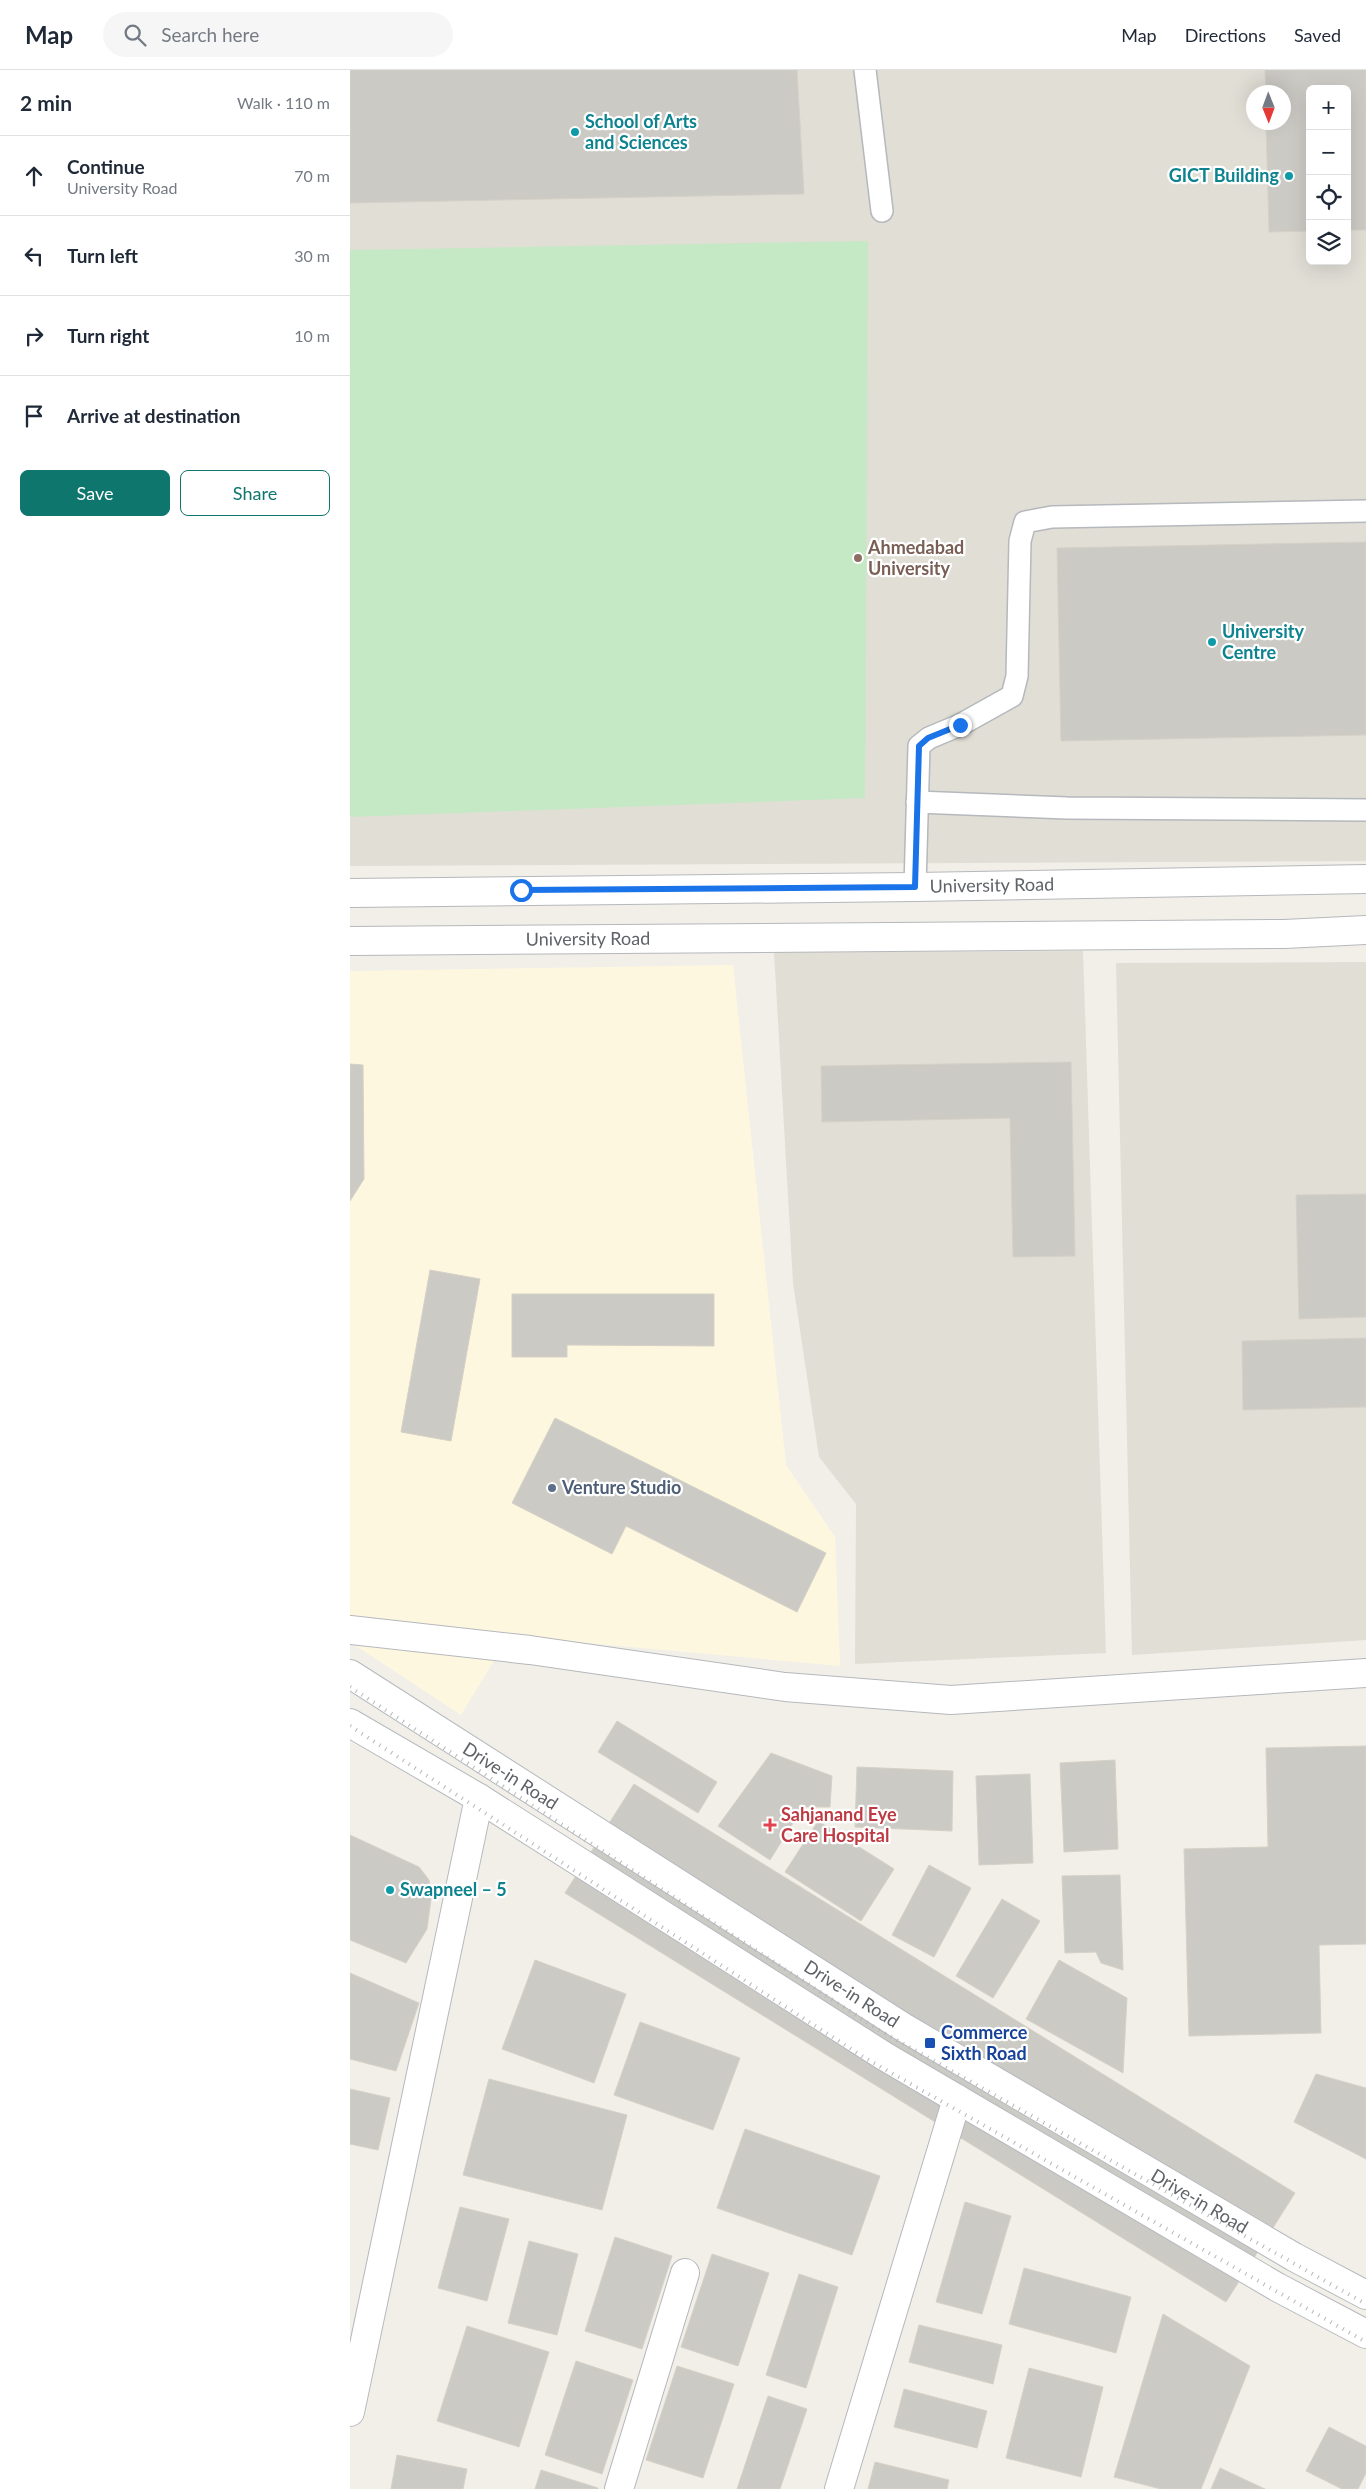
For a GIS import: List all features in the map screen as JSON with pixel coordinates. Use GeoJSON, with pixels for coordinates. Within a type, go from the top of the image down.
{"type":"FeatureCollection","features":[{"type":"Feature","properties":{"kind":"street","name":"University Road"},"geometry":{"type":"LineString","coordinates":[[350,892],[915,887],[1366,880]]}},
{"type":"Feature","properties":{"kind":"street","name":"University Road"},"geometry":{"type":"LineString","coordinates":[[350,941],[1284,934],[1366,930]]}},
{"type":"Feature","properties":{"kind":"street"},"geometry":{"type":"LineString","coordinates":[[350,1630],[530,1650],[785,1687],[951,1700],[1366,1673]]}},
{"type":"Feature","properties":{"kind":"street","name":"Drive-in Road"},"geometry":{"type":"LineString","coordinates":[[350,1674],[903,2027],[1294,2257],[1366,2295]]}},
{"type":"Feature","properties":{"kind":"street","name":"Drive-in Road"},"geometry":{"type":"LineString","coordinates":[[350,1724],[479,1798],[884,2056],[1277,2287],[1366,2334]]}},
{"type":"Feature","properties":{"kind":"street"},"geometry":{"type":"LineString","coordinates":[[350,2412],[479,1798]]}},
{"type":"Feature","properties":{"kind":"street"},"geometry":{"type":"LineString","coordinates":[[840,2489],[958,2099]]}},
{"type":"Feature","properties":{"kind":"street"},"geometry":{"type":"LineString","coordinates":[[620,2489],[685,2273]]}},
{"type":"Feature","properties":{"kind":"lane"},"geometry":{"type":"LineString","coordinates":[[865,70],[882,211]]}},
{"type":"Feature","properties":{"kind":"lane"},"geometry":{"type":"LineString","coordinates":[[915,887],[919,746],[928,738],[960,725],[1012,696],[1017,676],[1020,541],[1025,522],[1052,517],[1366,511]]}},
{"type":"Feature","properties":{"kind":"lane"},"geometry":{"type":"LineString","coordinates":[[917,802],[1067,808],[1366,810]]}},
{"type":"Feature","properties":{"kind":"shaded area","name":"Ahmedabad University"},"geometry":{"type":"Polygon","coordinates":[[[350,70],[1366,70],[1366,861],[350,866],[350,70]]]}},
{"type":"Feature","properties":{"kind":"shaded area"},"geometry":{"type":"Polygon","coordinates":[[[1083,951],[1106,1653],[855,1664],[856,1504],[819,1457],[793,1283],[774,952],[1083,951]]]}},
{"type":"Feature","properties":{"kind":"shaded area"},"geometry":{"type":"Polygon","coordinates":[[[1366,962],[1366,1640],[1132,1655],[1116,963],[1366,962]]]}},
{"type":"Feature","properties":{"kind":"shaded area"},"geometry":{"type":"Polygon","coordinates":[[[733,965],[786,1465],[835,1537],[840,1666],[509,1636],[461,1715],[350,1642],[350,971],[733,965]]]}},
{"type":"Feature","properties":{"kind":"green space"},"geometry":{"type":"Polygon","coordinates":[[[868,241],[865,798],[350,817],[350,250],[868,241]]]}},
{"type":"Feature","properties":{"kind":"building","name":"School of Arts and Sciences"},"geometry":{"type":"Polygon","coordinates":[[[350,70],[797,70],[804,194],[350,203],[350,70]]]}},
{"type":"Feature","properties":{"kind":"building","name":"GICT Building"},"geometry":{"type":"Polygon","coordinates":[[[1265,70],[1366,70],[1366,230],[1351,230],[1351,85],[1306,85],[1306,231],[1269,232],[1266,130],[1291,130],[1291,85],[1266,85],[1265,70]]]}},
{"type":"Feature","properties":{"kind":"building","name":"University Centre"},"geometry":{"type":"Polygon","coordinates":[[[1366,542],[1366,735],[1061,741],[1057,548],[1366,542]]]}},
{"type":"Feature","properties":{"kind":"building"},"geometry":{"type":"Polygon","coordinates":[[[1071,1062],[1075,1256],[1013,1257],[1010,1118],[822,1122],[821,1066],[1071,1062]]]}},
{"type":"Feature","properties":{"kind":"building"},"geometry":{"type":"Polygon","coordinates":[[[350,1064],[363,1065],[364,1179],[350,1201],[350,1064]]]}},
{"type":"Feature","properties":{"kind":"building"},"geometry":{"type":"Polygon","coordinates":[[[1366,1194],[1366,1317],[1299,1319],[1296,1195],[1366,1194]]]}},
{"type":"Feature","properties":{"kind":"building"},"geometry":{"type":"Polygon","coordinates":[[[430,1270],[480,1279],[451,1441],[401,1432],[430,1270]]]}},
{"type":"Feature","properties":{"kind":"building"},"geometry":{"type":"Polygon","coordinates":[[[512,1294],[714,1294],[714,1346],[567,1345],[567,1357],[512,1357],[512,1294]]]}},
{"type":"Feature","properties":{"kind":"building"},"geometry":{"type":"Polygon","coordinates":[[[1366,1338],[1366,1407],[1243,1410],[1242,1341],[1366,1338]]]}},
{"type":"Feature","properties":{"kind":"building"},"geometry":{"type":"Polygon","coordinates":[[[555,1418],[826,1553],[797,1612],[626,1526],[612,1554],[512,1503],[555,1418]]]}},
{"type":"Feature","properties":{"kind":"building"},"geometry":{"type":"Polygon","coordinates":[[[617,1721],[717,1782],[698,1813],[598,1752],[617,1721]]]}},
{"type":"Feature","properties":{"kind":"building"},"geometry":{"type":"Polygon","coordinates":[[[1366,1746],[1366,1944],[1319,1945],[1321,2033],[1189,2036],[1184,1849],[1268,1847],[1266,1748],[1366,1746]]]}},
{"type":"Feature","properties":{"kind":"building"},"geometry":{"type":"Polygon","coordinates":[[[771,1753],[832,1776],[830,1807],[803,1807],[770,1860],[718,1826],[771,1753]]]}},
{"type":"Feature","properties":{"kind":"building"},"geometry":{"type":"Polygon","coordinates":[[[1115,1760],[1118,1849],[1064,1852],[1060,1763],[1115,1760]]]}},
{"type":"Feature","properties":{"kind":"building"},"geometry":{"type":"Polygon","coordinates":[[[857,1767],[953,1771],[952,1831],[855,1827],[857,1767]]]}},
{"type":"Feature","properties":{"kind":"building"},"geometry":{"type":"Polygon","coordinates":[[[1030,1774],[1033,1863],[979,1865],[976,1776],[1030,1774]]]}},
{"type":"Feature","properties":{"kind":"building","name":"Commerce Sixth Road"},"geometry":{"type":"Polygon","coordinates":[[[634,1784],[1295,2193],[1226,2302],[565,1893],[634,1784]]]}},
{"type":"Feature","properties":{"kind":"building"},"geometry":{"type":"Polygon","coordinates":[[[818,1821],[894,1869],[861,1921],[785,1872],[818,1821]]]}},
{"type":"Feature","properties":{"kind":"building","name":"Swapneel – 5"},"geometry":{"type":"Polygon","coordinates":[[[350,1835],[419,1867],[429,1880],[431,1899],[427,1929],[406,1963],[350,1940],[350,1835]]]}},
{"type":"Feature","properties":{"kind":"building"},"geometry":{"type":"Polygon","coordinates":[[[929,1865],[971,1888],[934,1957],[892,1935],[929,1865]]]}},
{"type":"Feature","properties":{"kind":"building"},"geometry":{"type":"Polygon","coordinates":[[[1120,1875],[1123,1970],[1101,1963],[1096,1952],[1065,1953],[1062,1876],[1120,1875]]]}},
{"type":"Feature","properties":{"kind":"building"},"geometry":{"type":"Polygon","coordinates":[[[1002,1899],[1040,1921],[993,1998],[956,1976],[1002,1899]]]}},
{"type":"Feature","properties":{"kind":"building"},"geometry":{"type":"Polygon","coordinates":[[[535,1960],[626,1994],[594,2083],[502,2049],[535,1960]]]}},
{"type":"Feature","properties":{"kind":"building"},"geometry":{"type":"Polygon","coordinates":[[[1059,1960],[1127,1998],[1123,2073],[1026,2019],[1059,1960]]]}},
{"type":"Feature","properties":{"kind":"building"},"geometry":{"type":"Polygon","coordinates":[[[350,1973],[419,2003],[396,2071],[350,2059],[350,1973]]]}},
{"type":"Feature","properties":{"kind":"building"},"geometry":{"type":"Polygon","coordinates":[[[640,2022],[740,2058],[713,2130],[614,2095],[640,2022]]]}},
{"type":"Feature","properties":{"kind":"building"},"geometry":{"type":"Polygon","coordinates":[[[1316,2074],[1366,2088],[1366,2159],[1294,2122],[1316,2074]]]}},
{"type":"Feature","properties":{"kind":"building"},"geometry":{"type":"Polygon","coordinates":[[[489,2079],[627,2115],[602,2210],[463,2175],[489,2079]]]}},
{"type":"Feature","properties":{"kind":"building"},"geometry":{"type":"Polygon","coordinates":[[[350,2089],[390,2098],[378,2150],[350,2144],[350,2089]]]}},
{"type":"Feature","properties":{"kind":"building"},"geometry":{"type":"Polygon","coordinates":[[[745,2129],[880,2176],[852,2255],[717,2208],[745,2129]]]}},
{"type":"Feature","properties":{"kind":"building"},"geometry":{"type":"Polygon","coordinates":[[[965,2202],[1011,2216],[982,2314],[936,2302],[965,2202]]]}},
{"type":"Feature","properties":{"kind":"building"},"geometry":{"type":"Polygon","coordinates":[[[460,2207],[509,2219],[487,2301],[438,2288],[460,2207]]]}},
{"type":"Feature","properties":{"kind":"building"},"geometry":{"type":"Polygon","coordinates":[[[615,2237],[672,2256],[642,2349],[585,2331],[615,2237]]]}},
{"type":"Feature","properties":{"kind":"building"},"geometry":{"type":"Polygon","coordinates":[[[529,2241],[578,2254],[557,2335],[508,2323],[529,2241]]]}},
{"type":"Feature","properties":{"kind":"building"},"geometry":{"type":"Polygon","coordinates":[[[712,2254],[769,2273],[738,2366],[681,2347],[712,2254]]]}},
{"type":"Feature","properties":{"kind":"building"},"geometry":{"type":"Polygon","coordinates":[[[1024,2268],[1131,2297],[1116,2353],[1009,2324],[1024,2268]]]}},
{"type":"Feature","properties":{"kind":"building"},"geometry":{"type":"Polygon","coordinates":[[[799,2274],[838,2287],[806,2388],[766,2375],[799,2274]]]}},
{"type":"Feature","properties":{"kind":"building"},"geometry":{"type":"Polygon","coordinates":[[[1163,2314],[1250,2366],[1201,2489],[1161,2489],[1114,2477],[1163,2314]]]}},
{"type":"Feature","properties":{"kind":"building"},"geometry":{"type":"Polygon","coordinates":[[[919,2325],[1002,2345],[993,2384],[909,2362],[919,2325]]]}},
{"type":"Feature","properties":{"kind":"building"},"geometry":{"type":"Polygon","coordinates":[[[467,2326],[549,2352],[519,2447],[437,2421],[467,2326]]]}},
{"type":"Feature","properties":{"kind":"building"},"geometry":{"type":"Polygon","coordinates":[[[576,2361],[633,2380],[602,2474],[545,2455],[576,2361]]]}},
{"type":"Feature","properties":{"kind":"building"},"geometry":{"type":"Polygon","coordinates":[[[677,2366],[734,2384],[703,2478],[646,2460],[677,2366]]]}},
{"type":"Feature","properties":{"kind":"building"},"geometry":{"type":"Polygon","coordinates":[[[1029,2368],[1103,2387],[1081,2477],[1006,2458],[1029,2368]]]}},
{"type":"Feature","properties":{"kind":"building"},"geometry":{"type":"Polygon","coordinates":[[[904,2389],[987,2411],[977,2448],[894,2427],[904,2389]]]}},
{"type":"Feature","properties":{"kind":"building"},"geometry":{"type":"Polygon","coordinates":[[[768,2396],[807,2409],[780,2489],[737,2489],[768,2396]]]}},
{"type":"Feature","properties":{"kind":"building"},"geometry":{"type":"Polygon","coordinates":[[[1329,2427],[1366,2446],[1366,2473],[1358,2489],[1342,2489],[1306,2471],[1329,2427]]]}},
{"type":"Feature","properties":{"kind":"building"},"geometry":{"type":"Polygon","coordinates":[[[397,2455],[467,2469],[463,2489],[391,2489],[397,2455]]]}},
{"type":"Feature","properties":{"kind":"building"},"geometry":{"type":"Polygon","coordinates":[[[875,2462],[949,2480],[947,2489],[868,2489],[875,2462]]]}},
{"type":"Feature","properties":{"kind":"building"},"geometry":{"type":"Polygon","coordinates":[[[1220,2468],[1265,2489],[1211,2489],[1220,2468]]]}},
{"type":"Feature","properties":{"kind":"building"},"geometry":{"type":"Polygon","coordinates":[[[541,2470],[598,2488],[598,2489],[535,2489],[541,2470]]]}},
{"type":"Feature","properties":{"kind":"railway"},"geometry":{"type":"LineString","coordinates":[[350,1687],[879,2030],[1366,2304]]}},
{"type":"Feature","properties":{"kind":"railway"},"geometry":{"type":"LineString","coordinates":[[350,1726],[865,2058],[1366,2342]]}},
{"type":"Feature","properties":{"kind":"place","name":"School of Arts and Sciences"},"geometry":{"type":"Point","coordinates":[575,132]}},
{"type":"Feature","properties":{"kind":"place","name":"GICT Building"},"geometry":{"type":"Point","coordinates":[1289,176]}},
{"type":"Feature","properties":{"kind":"place","name":"Ahmedabad University"},"geometry":{"type":"Point","coordinates":[858,558]}},
{"type":"Feature","properties":{"kind":"place","name":"University Centre"},"geometry":{"type":"Point","coordinates":[1212,642]}},
{"type":"Feature","properties":{"kind":"place","name":"Venture Studio"},"geometry":{"type":"Point","coordinates":[552,1488]}},
{"type":"Feature","properties":{"kind":"place","name":"Sahjanand Eye Care Hospital"},"geometry":{"type":"Point","coordinates":[770,1825]}},
{"type":"Feature","properties":{"kind":"place","name":"Swapneel – 5"},"geometry":{"type":"Point","coordinates":[390,1890]}},
{"type":"Feature","properties":{"kind":"place","name":"Commerce Sixth Road"},"geometry":{"type":"Point","coordinates":[930,2043]}},
{"type":"Feature","properties":{"kind":"route"},"geometry":{"type":"LineString","coordinates":[[521,890],[915,887],[919,746],[928,738],[960,725]]}}]}
